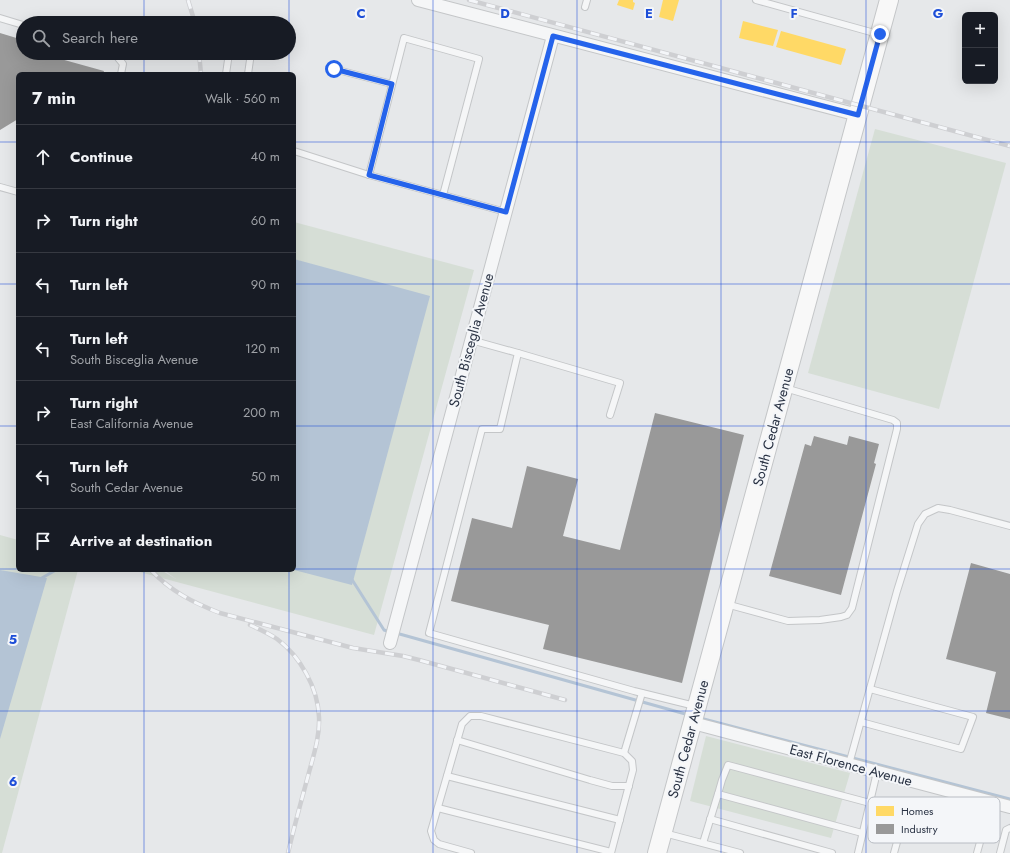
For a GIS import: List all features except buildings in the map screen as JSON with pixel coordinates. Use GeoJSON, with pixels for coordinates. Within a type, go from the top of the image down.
{"type":"FeatureCollection","features":[{"type":"Feature","properties":{"kind":"main road","name":"South Cedar Avenue"},"geometry":{"type":"LineString","coordinates":[[657,853],[888,0]]}},
{"type":"Feature","properties":{"kind":"street"},"geometry":{"type":"LineString","coordinates":[[418,0],[858,115]]}},
{"type":"Feature","properties":{"kind":"street","name":"South Bisceglia Avenue"},"geometry":{"type":"LineString","coordinates":[[390,644],[553,36]]}},
{"type":"Feature","properties":{"kind":"street","name":"East Florence Avenue"},"geometry":{"type":"LineString","coordinates":[[695,715],[849,764],[972,797]]}},
{"type":"Feature","properties":{"kind":"street","name":"East Florence Avenue"},"geometry":{"type":"LineString","coordinates":[[1000,804],[1010,807]]}},
{"type":"Feature","properties":{"kind":"lane"},"geometry":{"type":"LineString","coordinates":[[585,7],[587,0]]}},
{"type":"Feature","properties":{"kind":"lane"},"geometry":{"type":"LineString","coordinates":[[756,0],[880,34]]}},
{"type":"Feature","properties":{"kind":"lane"},"geometry":{"type":"LineString","coordinates":[[0,18],[16,23]]}},
{"type":"Feature","properties":{"kind":"lane"},"geometry":{"type":"LineString","coordinates":[[369,175],[404,38],[479,59],[443,195]]}},
{"type":"Feature","properties":{"kind":"lane"},"geometry":{"type":"LineString","coordinates":[[120,60],[123,64],[121,72]]}},
{"type":"Feature","properties":{"kind":"lane"},"geometry":{"type":"LineString","coordinates":[[226,72],[228,60]]}},
{"type":"Feature","properties":{"kind":"lane"},"geometry":{"type":"LineString","coordinates":[[248,72],[251,60]]}},
{"type":"Feature","properties":{"kind":"lane"},"geometry":{"type":"LineString","coordinates":[[334,69],[392,84]]}},
{"type":"Feature","properties":{"kind":"lane"},"geometry":{"type":"LineString","coordinates":[[296,152],[369,175],[506,212]]}},
{"type":"Feature","properties":{"kind":"lane"},"geometry":{"type":"LineString","coordinates":[[0,187],[16,191]]}},
{"type":"Feature","properties":{"kind":"lane"},"geometry":{"type":"LineString","coordinates":[[471,340],[620,383],[610,414]]}},
{"type":"Feature","properties":{"kind":"lane"},"geometry":{"type":"LineString","coordinates":[[518,353],[500,429],[482,429],[429,634],[642,693],[695,715]]}},
{"type":"Feature","properties":{"kind":"lane"},"geometry":{"type":"LineString","coordinates":[[725,604],[788,621],[841,618],[847,615],[852,608],[897,430],[897,423],[893,420],[784,388]]}},
{"type":"Feature","properties":{"kind":"lane"},"geometry":{"type":"LineString","coordinates":[[849,764],[901,576],[918,524],[925,514],[938,508],[1010,526]]}},
{"type":"Feature","properties":{"kind":"lane"},"geometry":{"type":"LineString","coordinates":[[860,722],[961,749],[973,717],[870,689]]}},
{"type":"Feature","properties":{"kind":"lane"},"geometry":{"type":"LineString","coordinates":[[624,753],[642,693]]}},
{"type":"Feature","properties":{"kind":"lane"},"geometry":{"type":"LineString","coordinates":[[438,808],[611,853],[633,770],[632,761],[624,753],[481,716],[470,716],[462,724],[431,831],[434,840],[439,844],[471,853]]}},
{"type":"Feature","properties":{"kind":"lane"},"geometry":{"type":"LineString","coordinates":[[457,740],[612,786],[629,786]]}},
{"type":"Feature","properties":{"kind":"lane"},"geometry":{"type":"LineString","coordinates":[[703,843],[728,764],[868,802]]}},
{"type":"Feature","properties":{"kind":"lane"},"geometry":{"type":"LineString","coordinates":[[871,797],[877,772]]}},
{"type":"Feature","properties":{"kind":"lane"},"geometry":{"type":"LineString","coordinates":[[447,776],[620,820]]}},
{"type":"Feature","properties":{"kind":"lane"},"geometry":{"type":"LineString","coordinates":[[718,794],[862,833]]}},
{"type":"Feature","properties":{"kind":"lane"},"geometry":{"type":"LineString","coordinates":[[858,853],[868,810]]}},
{"type":"Feature","properties":{"kind":"lane"},"geometry":{"type":"LineString","coordinates":[[710,819],[832,853]]}},
{"type":"Feature","properties":{"kind":"lane"},"geometry":{"type":"LineString","coordinates":[[1000,853],[1006,830],[1010,828]]}},
{"type":"Feature","properties":{"kind":"lane"},"geometry":{"type":"LineString","coordinates":[[662,832],[740,853]]}},
{"type":"Feature","properties":{"kind":"lane"},"geometry":{"type":"LineString","coordinates":[[894,853],[897,843]]}},
{"type":"Feature","properties":{"kind":"lane"},"geometry":{"type":"LineString","coordinates":[[977,853],[980,843]]}},
{"type":"Feature","properties":{"kind":"shaded area"},"geometry":{"type":"Polygon","coordinates":[[[875,129],[1006,163],[939,409],[808,373],[875,129]]]}},
{"type":"Feature","properties":{"kind":"shaded area"},"geometry":{"type":"Polygon","coordinates":[[[296,223],[474,270],[374,635],[139,572],[164,572],[176,579],[167,572],[296,572],[296,223]]]}},
{"type":"Feature","properties":{"kind":"shaded area"},"geometry":{"type":"Polygon","coordinates":[[[0,535],[16,539],[16,572],[77,572],[2,853],[0,853],[0,535]]]}},
{"type":"Feature","properties":{"kind":"shaded area"},"geometry":{"type":"Polygon","coordinates":[[[706,736],[850,773],[831,838],[690,801],[706,736]]]}},
{"type":"Feature","properties":{"kind":"water"},"geometry":{"type":"Polygon","coordinates":[[[296,260],[430,296],[352,585],[296,571],[296,260]]]}},
{"type":"Feature","properties":{"kind":"water"},"geometry":{"type":"Polygon","coordinates":[[[0,570],[47,578],[0,739],[0,570]]]}},
{"type":"Feature","properties":{"kind":"waterway"},"geometry":{"type":"LineString","coordinates":[[40,579],[52,572]]}},
{"type":"Feature","properties":{"kind":"waterway"},"geometry":{"type":"LineString","coordinates":[[351,578],[384,630],[390,632]]}},
{"type":"Feature","properties":{"kind":"waterway"},"geometry":{"type":"LineString","coordinates":[[396,633],[689,715]]}},
{"type":"Feature","properties":{"kind":"waterway"},"geometry":{"type":"LineString","coordinates":[[700,718],[1010,799]]}},
{"type":"Feature","properties":{"kind":"railway"},"geometry":{"type":"LineString","coordinates":[[188,0],[193,16]]}},
{"type":"Feature","properties":{"kind":"railway"},"geometry":{"type":"LineString","coordinates":[[469,0],[1010,146]]}},
{"type":"Feature","properties":{"kind":"railway"},"geometry":{"type":"LineString","coordinates":[[200,60],[201,72]]}},
{"type":"Feature","properties":{"kind":"railway"},"geometry":{"type":"LineString","coordinates":[[153,572],[166,584],[183,596],[220,613],[353,648],[419,660],[565,700]]}},
{"type":"Feature","properties":{"kind":"railway"},"geometry":{"type":"LineString","coordinates":[[250,625],[277,639],[293,654],[311,684],[318,706],[319,724],[314,754],[288,853]]}},
{"type":"Feature","properties":{"kind":"route"},"geometry":{"type":"LineString","coordinates":[[334,69],[392,84],[369,175],[506,212],[553,36],[858,115],[880,34]]}}]}
